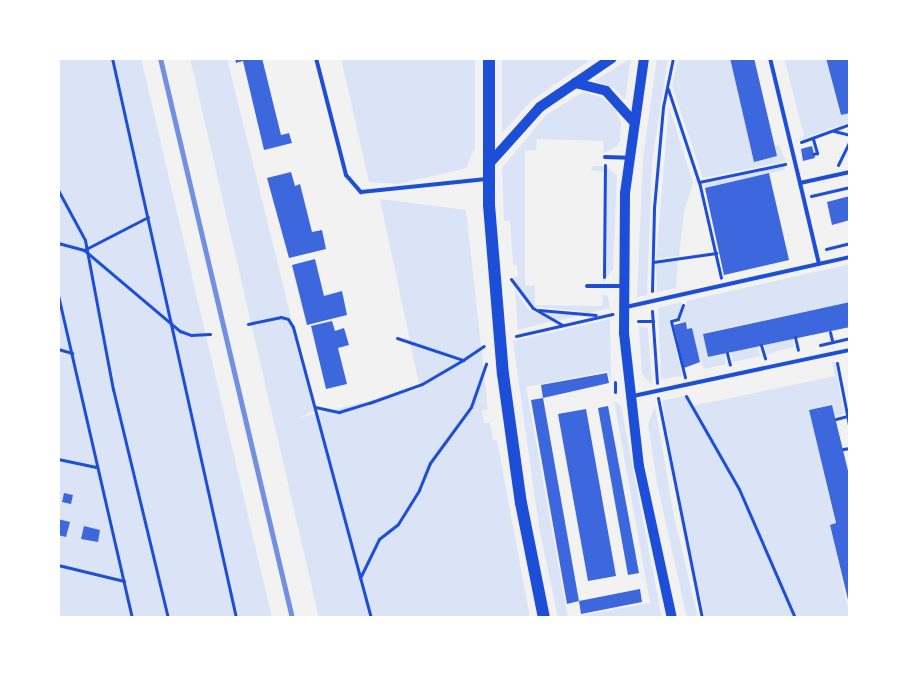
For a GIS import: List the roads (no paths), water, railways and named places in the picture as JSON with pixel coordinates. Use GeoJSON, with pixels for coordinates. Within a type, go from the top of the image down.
{"type":"FeatureCollection","features":[{"type":"Feature","properties":{"kind":"main road"},"geometry":{"type":"LineString","coordinates":[[489,58],[488,165],[505,396],[544,618]]}},
{"type":"Feature","properties":{"kind":"street"},"geometry":{"type":"LineString","coordinates":[[488,165],[529,117],[612,58]]}},
{"type":"Feature","properties":{"kind":"street"},"geometry":{"type":"LineString","coordinates":[[644,58],[628,158],[623,307],[629,396],[646,502],[672,618]]}},
{"type":"Feature","properties":{"kind":"street"},"geometry":{"type":"LineString","coordinates":[[575,83],[606,91],[633,121]]}},
{"type":"Feature","properties":{"kind":"lane"},"geometry":{"type":"LineString","coordinates":[[316,58],[346,175],[361,192],[489,179]]}},
{"type":"Feature","properties":{"kind":"lane"},"geometry":{"type":"LineString","coordinates":[[770,58],[819,264]]}},
{"type":"Feature","properties":{"kind":"lane"},"geometry":{"type":"LineString","coordinates":[[605,157],[628,158]]}},
{"type":"Feature","properties":{"kind":"lane"},"geometry":{"type":"LineString","coordinates":[[800,183],[850,172]]}},
{"type":"Feature","properties":{"kind":"lane"},"geometry":{"type":"LineString","coordinates":[[623,307],[652,304],[850,257]]}},
{"type":"Feature","properties":{"kind":"lane"},"geometry":{"type":"LineString","coordinates":[[587,286],[622,286]]}},
{"type":"Feature","properties":{"kind":"lane"},"geometry":{"type":"LineString","coordinates":[[629,396],[657,393],[850,350]]}},
{"type":"Feature","properties":{"kind":"railway"},"geometry":{"type":"LineString","coordinates":[[160,58],[292,618]]}}]}
